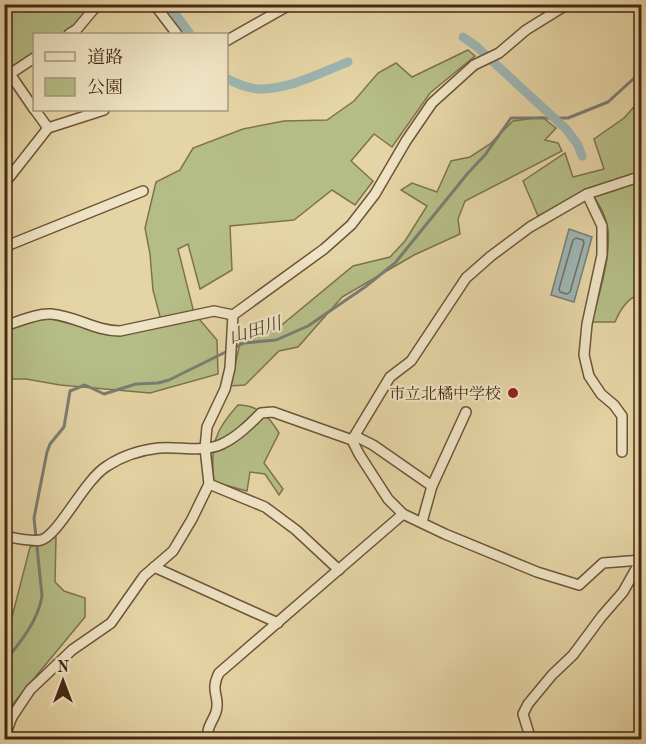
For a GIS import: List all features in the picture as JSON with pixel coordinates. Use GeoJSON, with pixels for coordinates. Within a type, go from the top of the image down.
{"type":"FeatureCollection","features":[{"type":"Feature","properties":{"kind":"street"},"geometry":{"type":"LineString","coordinates":[[71,33],[78,29],[98,4]]}},
{"type":"Feature","properties":{"kind":"street"},"geometry":{"type":"LineString","coordinates":[[154,4],[176,33]]}},
{"type":"Feature","properties":{"kind":"street"},"geometry":{"type":"LineString","coordinates":[[228,41],[291,4]]}},
{"type":"Feature","properties":{"kind":"street"},"geometry":{"type":"LineString","coordinates":[[4,326],[48,313],[69,317],[106,331],[120,331],[214,311],[232,315],[324,249],[351,225],[375,194],[406,141],[432,103],[474,65],[499,53],[526,30],[568,4]]}},
{"type":"Feature","properties":{"kind":"street"},"geometry":{"type":"LineString","coordinates":[[33,59],[7,76],[33,107]]}},
{"type":"Feature","properties":{"kind":"street"},"geometry":{"type":"LineString","coordinates":[[36,111],[48,128]]}},
{"type":"Feature","properties":{"kind":"street"},"geometry":{"type":"LineString","coordinates":[[4,184],[48,128],[101,111]]}},
{"type":"Feature","properties":{"kind":"street"},"geometry":{"type":"LineString","coordinates":[[641,560],[603,563],[579,585],[537,572],[445,534],[403,514],[387,499],[359,454],[354,438],[390,377],[411,361],[466,278],[530,227],[587,194],[642,176]]}},
{"type":"Feature","properties":{"kind":"street"},"geometry":{"type":"LineString","coordinates":[[4,247],[143,191]]}},
{"type":"Feature","properties":{"kind":"street"},"geometry":{"type":"LineString","coordinates":[[587,194],[602,226],[602,255],[587,324],[584,355],[589,376],[601,394],[614,405],[622,416],[622,452]]}},
{"type":"Feature","properties":{"kind":"street"},"geometry":{"type":"LineString","coordinates":[[6,740],[12,717],[30,690],[72,650],[111,623],[144,576],[179,543],[209,484],[205,448],[207,427],[225,389],[230,368],[232,315]]}},
{"type":"Feature","properties":{"kind":"street"},"geometry":{"type":"LineString","coordinates":[[4,536],[40,540],[50,535],[85,487],[105,467],[120,459],[159,448],[205,448],[221,445],[247,428],[261,413],[273,412],[373,445],[432,486]]}},
{"type":"Feature","properties":{"kind":"street"},"geometry":{"type":"LineString","coordinates":[[422,522],[432,486],[466,412]]}},
{"type":"Feature","properties":{"kind":"street"},"geometry":{"type":"LineString","coordinates":[[209,484],[265,507],[303,536],[339,570]]}},
{"type":"Feature","properties":{"kind":"street"},"geometry":{"type":"LineString","coordinates":[[210,740],[207,735],[217,711],[218,702],[214,691],[219,673],[403,514]]}},
{"type":"Feature","properties":{"kind":"street"},"geometry":{"type":"LineString","coordinates":[[531,740],[524,714],[528,704],[552,675],[573,655],[623,592],[641,560]]}},
{"type":"Feature","properties":{"kind":"street"},"geometry":{"type":"LineString","coordinates":[[154,567],[278,623]]}},
{"type":"Feature","properties":{"kind":"green space"},"geometry":{"type":"Polygon","coordinates":[[[4,5],[94,5],[65,33],[33,33],[33,55],[5,74],[4,5]]]}},
{"type":"Feature","properties":{"kind":"green space"},"geometry":{"type":"Polygon","coordinates":[[[468,50],[475,56],[430,93],[392,147],[374,134],[351,161],[373,181],[355,205],[332,190],[294,220],[230,226],[232,270],[200,289],[188,244],[178,249],[194,313],[217,340],[218,374],[150,393],[60,385],[26,379],[5,379],[4,331],[44,317],[114,335],[162,324],[153,290],[145,228],[156,182],[180,170],[193,148],[243,129],[284,121],[327,120],[354,101],[378,73],[396,63],[412,77],[468,50]]]}},
{"type":"Feature","properties":{"kind":"green space"},"geometry":{"type":"Polygon","coordinates":[[[641,99],[641,294],[632,298],[625,305],[615,322],[592,322],[608,252],[608,229],[603,213],[590,190],[538,216],[523,181],[565,153],[573,177],[604,169],[594,139],[624,118],[641,99]]]}},
{"type":"Feature","properties":{"kind":"green space"},"geometry":{"type":"Polygon","coordinates":[[[542,117],[556,128],[545,140],[558,143],[562,151],[465,201],[458,219],[460,234],[414,255],[342,297],[298,347],[279,351],[245,385],[230,386],[241,339],[278,328],[353,266],[390,257],[405,241],[427,206],[401,190],[412,183],[437,192],[451,161],[470,157],[490,144],[513,121],[542,117]]]}},
{"type":"Feature","properties":{"kind":"green space"},"geometry":{"type":"Polygon","coordinates":[[[238,405],[257,409],[271,421],[279,433],[264,463],[283,489],[279,495],[265,474],[250,472],[247,491],[214,482],[213,458],[216,440],[224,423],[238,405]]]}},
{"type":"Feature","properties":{"kind":"green space"},"geometry":{"type":"Polygon","coordinates":[[[56,537],[55,582],[64,591],[85,598],[85,617],[8,710],[5,718],[5,644],[30,547],[56,537]]]}},
{"type":"Feature","properties":{"kind":"water"},"geometry":{"type":"Polygon","coordinates":[[[569,229],[592,237],[574,302],[551,295],[569,229]]]}},
{"type":"Feature","properties":{"kind":"waterway"},"geometry":{"type":"LineString","coordinates":[[168,4],[189,33]]}},
{"type":"Feature","properties":{"kind":"waterway"},"geometry":{"type":"LineString","coordinates":[[463,37],[476,46],[566,129],[578,145],[582,156]]}},
{"type":"Feature","properties":{"kind":"waterway"},"geometry":{"type":"LineString","coordinates":[[228,79],[250,88],[269,89],[304,80],[348,62]]}},
{"type":"Feature","properties":{"kind":"waterway","name":"山田川"},"geometry":{"type":"LineString","coordinates":[[4,662],[28,631],[40,605],[42,596],[34,518],[47,452],[50,444],[64,427],[70,391],[85,385],[104,394],[136,384],[169,380],[244,343],[276,340],[308,326],[365,287],[395,263],[485,155],[511,118],[568,118],[608,102],[642,71]]}},
{"type":"Feature","properties":{"kind":"place","name":"市立北橘中学校"},"geometry":{"type":"Point","coordinates":[513,393]}}]}
